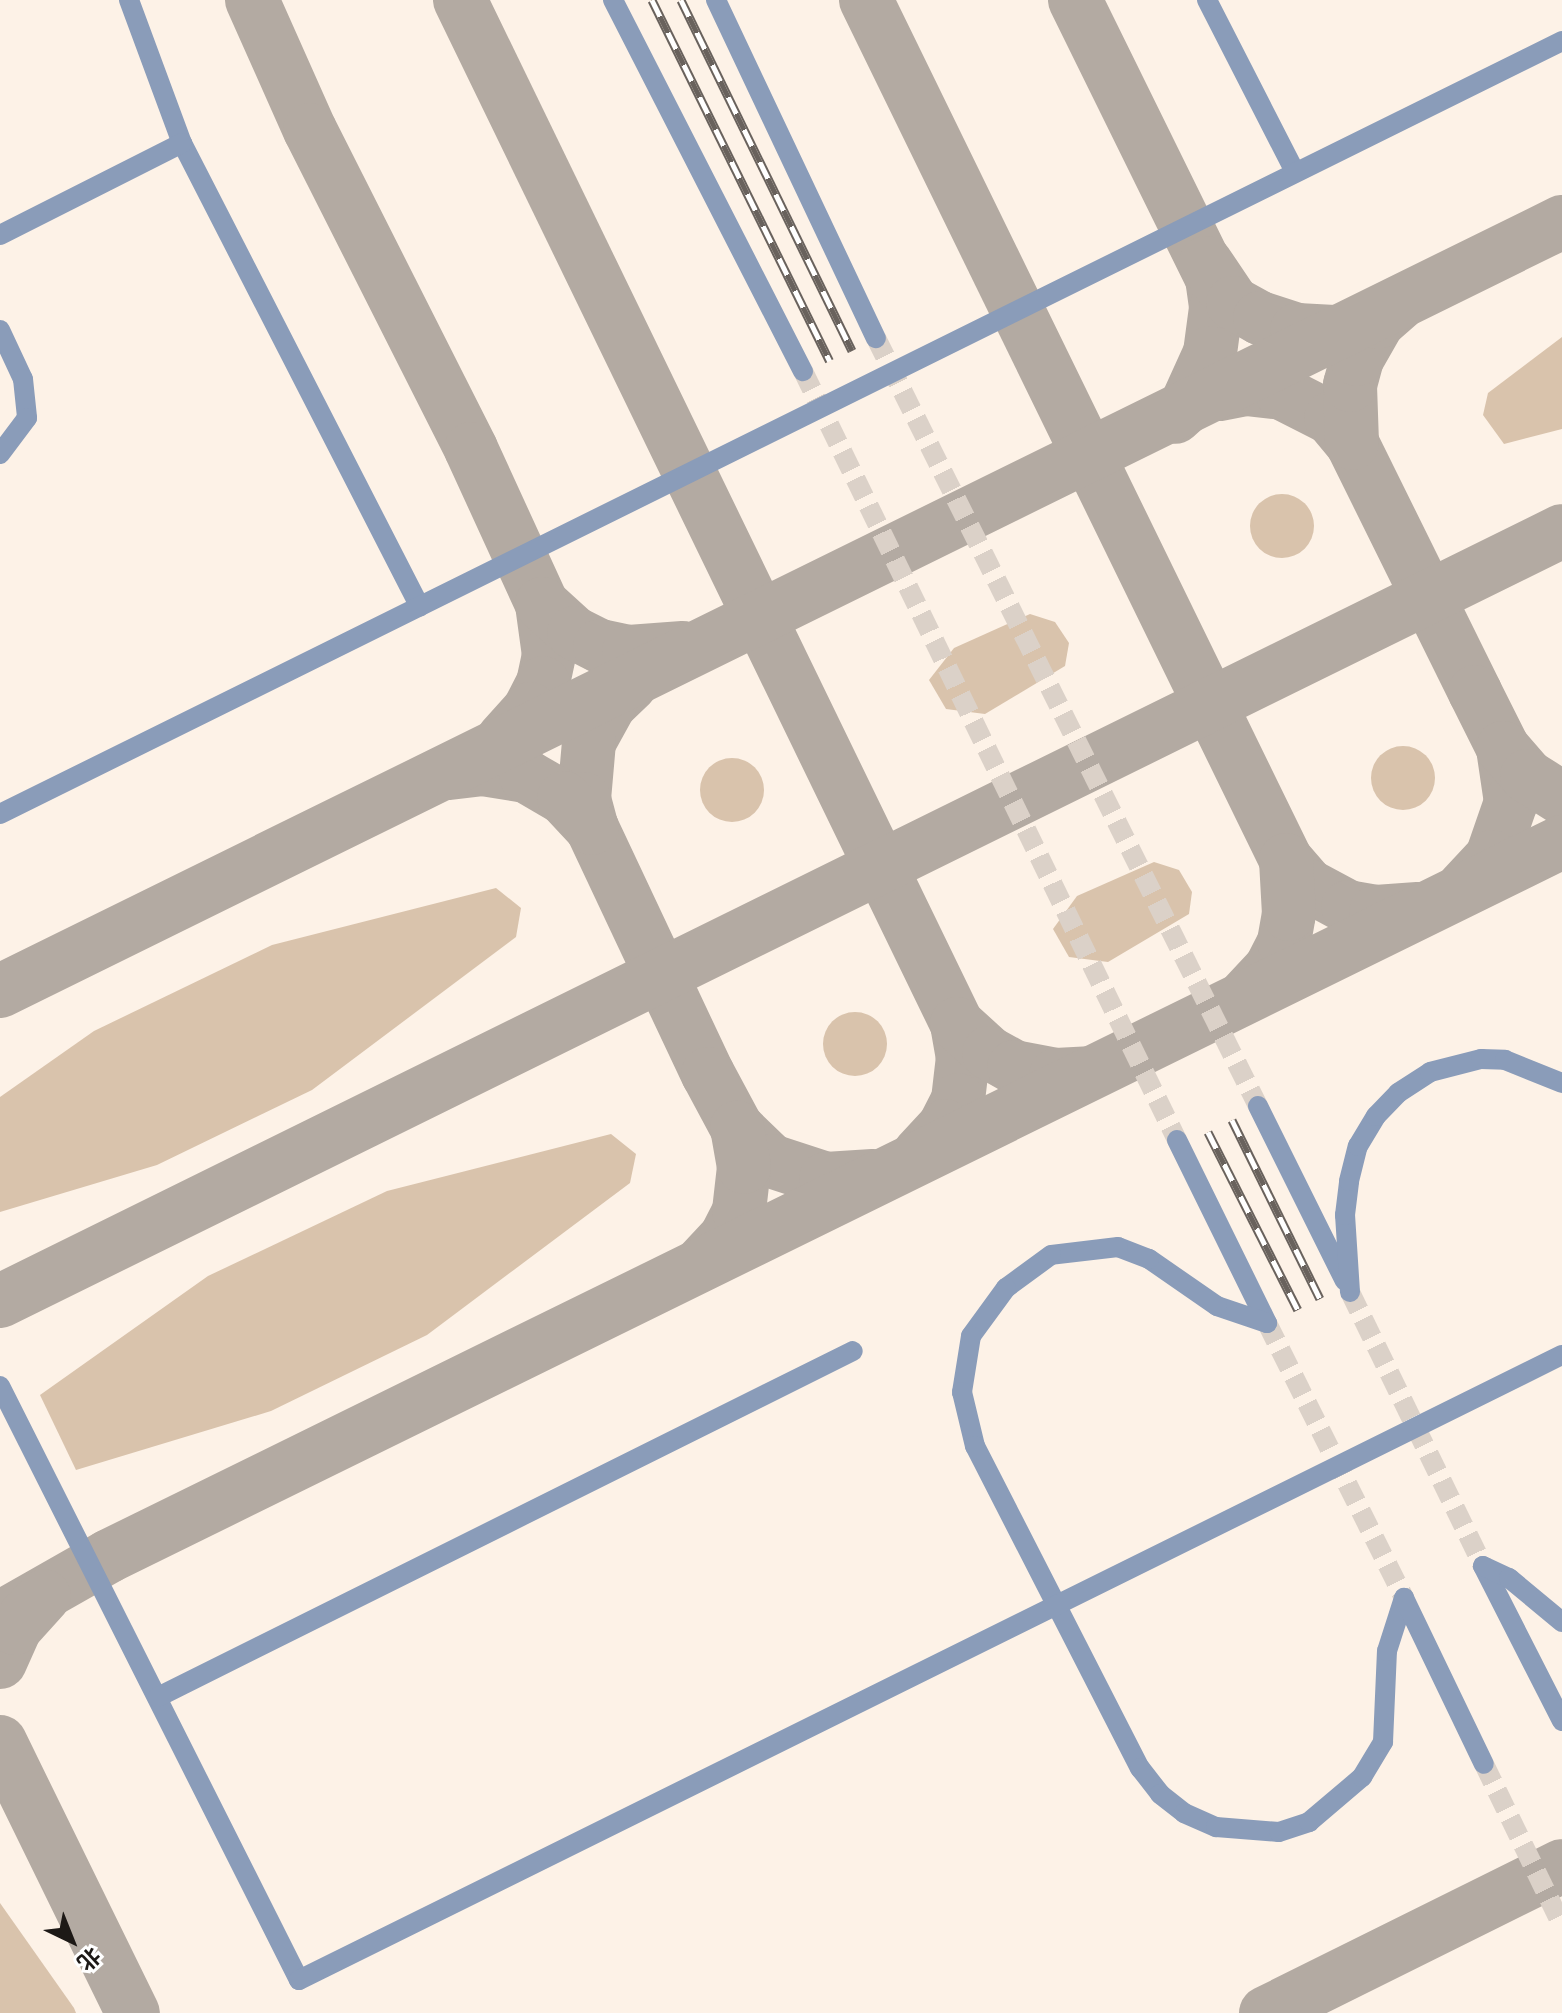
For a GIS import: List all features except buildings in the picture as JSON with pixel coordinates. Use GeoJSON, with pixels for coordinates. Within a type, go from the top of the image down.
{"type":"FeatureCollection","features":[{"type":"Feature","properties":{"kind":"lane"},"geometry":{"type":"LineString","coordinates":[[129,0],[182,143],[420,607]]}},
{"type":"Feature","properties":{"kind":"lane"},"geometry":{"type":"LineString","coordinates":[[613,0],[803,371]]}},
{"type":"Feature","properties":{"kind":"lane"},"geometry":{"type":"LineString","coordinates":[[716,0],[876,338]]}},
{"type":"Feature","properties":{"kind":"lane"},"geometry":{"type":"LineString","coordinates":[[1207,0],[1295,172]]}},
{"type":"Feature","properties":{"kind":"lane"},"geometry":{"type":"LineString","coordinates":[[0,814],[1562,41]]}},
{"type":"Feature","properties":{"kind":"lane"},"geometry":{"type":"LineString","coordinates":[[0,235],[182,143]]}},
{"type":"Feature","properties":{"kind":"lane"},"geometry":{"type":"LineString","coordinates":[[0,330],[23,379],[27,418],[0,454]]}},
{"type":"Feature","properties":{"kind":"lane"},"geometry":{"type":"LineString","coordinates":[[1258,1106],[1350,1292],[1345,1215],[1349,1181],[1358,1146],[1376,1116],[1398,1093],[1430,1072],[1481,1059],[1528,1066],[1562,1083]]}},
{"type":"Feature","properties":{"kind":"lane"},"geometry":{"type":"LineString","coordinates":[[1177,1140],[1267,1323],[1217,1306],[1149,1259],[1118,1247],[1051,1255],[1024,1272],[987,1308],[963,1361],[966,1420],[1055,1607],[1115,1725],[1160,1794],[1216,1827],[1279,1832],[1309,1822],[1338,1802],[1362,1777],[1383,1742],[1387,1651],[1404,1598],[1484,1764]]}},
{"type":"Feature","properties":{"kind":"lane"},"geometry":{"type":"LineString","coordinates":[[158,1697],[853,1351]]}},
{"type":"Feature","properties":{"kind":"lane"},"geometry":{"type":"LineString","coordinates":[[0,1386],[299,1980],[1562,1355]]}},
{"type":"Feature","properties":{"kind":"lane"},"geometry":{"type":"LineString","coordinates":[[1562,1622],[1509,1578],[1483,1566],[1562,1721]]}},
{"type":"Feature","properties":{"kind":"shaded area"},"geometry":{"type":"Polygon","coordinates":[[[1562,337],[1562,429],[1504,444],[1483,415],[1488,393],[1562,337]]]}},
{"type":"Feature","properties":{"kind":"shaded area"},"geometry":{"type":"Polygon","coordinates":[[[1276,494],[1288,494],[1305,503],[1312,514],[1312,538],[1305,549],[1288,558],[1276,558],[1264,553],[1255,544],[1250,532],[1250,520],[1255,508],[1264,499],[1276,494]]]}},
{"type":"Feature","properties":{"kind":"shaded area"},"geometry":{"type":"Polygon","coordinates":[[[1030,614],[1055,622],[1069,643],[1065,666],[985,714],[946,709],[929,680],[954,648],[1030,614]]]}},
{"type":"Feature","properties":{"kind":"shaded area"},"geometry":{"type":"Polygon","coordinates":[[[1397,746],[1409,746],[1426,755],[1433,766],[1433,790],[1426,801],[1409,810],[1397,810],[1385,805],[1376,796],[1371,784],[1371,772],[1376,760],[1385,751],[1397,746]]]}},
{"type":"Feature","properties":{"kind":"shaded area"},"geometry":{"type":"Polygon","coordinates":[[[726,758],[738,758],[755,767],[762,778],[762,802],[755,813],[738,822],[726,822],[714,817],[705,808],[700,796],[700,784],[705,772],[714,763],[726,758]]]}},
{"type":"Feature","properties":{"kind":"shaded area"},"geometry":{"type":"Polygon","coordinates":[[[1154,862],[1179,870],[1192,892],[1189,914],[1108,962],[1069,957],[1053,929],[1077,896],[1154,862]]]}},
{"type":"Feature","properties":{"kind":"shaded area"},"geometry":{"type":"Polygon","coordinates":[[[496,888],[521,908],[516,937],[312,1090],[157,1165],[0,1212],[0,1097],[94,1031],[272,945],[496,888]]]}},
{"type":"Feature","properties":{"kind":"shaded area"},"geometry":{"type":"Polygon","coordinates":[[[849,1012],[861,1012],[878,1021],[885,1032],[885,1056],[878,1067],[861,1076],[849,1076],[837,1071],[828,1062],[823,1050],[823,1038],[828,1026],[837,1017],[849,1012]]]}},
{"type":"Feature","properties":{"kind":"shaded area"},"geometry":{"type":"Polygon","coordinates":[[[611,1134],[636,1154],[630,1183],[427,1335],[271,1411],[76,1470],[40,1395],[208,1276],[387,1191],[611,1134]]]}},
{"type":"Feature","properties":{"kind":"shaded area"},"geometry":{"type":"Polygon","coordinates":[[[0,1903],[74,2008],[76,2013],[0,2013],[0,1903]]]}},
{"type":"Feature","properties":{"kind":"taxiway"},"geometry":{"type":"LineString","coordinates":[[252,0],[310,130],[471,449],[542,604],[549,655],[543,683],[530,709],[503,739]]}},
{"type":"Feature","properties":{"kind":"taxiway"},"geometry":{"type":"LineString","coordinates":[[460,0],[957,1024],[963,1057],[958,1100],[945,1126],[919,1154]]}},
{"type":"Feature","properties":{"kind":"taxiway"},"geometry":{"type":"LineString","coordinates":[[866,0],[1286,860],[1309,886],[1348,907],[1376,912],[1418,909]]}},
{"type":"Feature","properties":{"kind":"taxiway"},"geometry":{"type":"LineString","coordinates":[[1075,0],[1212,278],[1216,308],[1210,353],[1185,408],[1175,417]]}},
{"type":"Feature","properties":{"kind":"taxiway"},"geometry":{"type":"LineString","coordinates":[[0,991],[1562,222]]}},
{"type":"Feature","properties":{"kind":"taxiway"},"geometry":{"type":"LineString","coordinates":[[1206,263],[1233,303],[1260,318],[1297,330],[1334,332]]}},
{"type":"Feature","properties":{"kind":"taxiway"},"geometry":{"type":"LineString","coordinates":[[1352,443],[1350,385],[1357,359],[1378,322],[1399,304]]}},
{"type":"Feature","properties":{"kind":"taxiway"},"geometry":{"type":"LineString","coordinates":[[1220,394],[1246,389],[1282,393],[1331,418],[1352,443],[1503,748],[1511,802],[1492,857],[1463,888]]}},
{"type":"Feature","properties":{"kind":"taxiway"},"geometry":{"type":"LineString","coordinates":[[0,1301],[1562,531]]}},
{"type":"Feature","properties":{"kind":"taxiway"},"geometry":{"type":"LineString","coordinates":[[542,604],[574,633],[600,646],[629,652],[683,648]]}},
{"type":"Feature","properties":{"kind":"taxiway"},"geometry":{"type":"LineString","coordinates":[[631,684],[610,704],[589,742],[584,799],[592,828],[708,1074],[737,1128],[771,1161],[826,1179],[873,1176]]}},
{"type":"Feature","properties":{"kind":"taxiway"},"geometry":{"type":"LineString","coordinates":[[1503,748],[1527,776],[1562,798]]}},
{"type":"Feature","properties":{"kind":"taxiway"},"geometry":{"type":"LineString","coordinates":[[449,773],[483,769],[526,776],[564,798],[592,828]]}},
{"type":"Feature","properties":{"kind":"taxiway"},"geometry":{"type":"LineString","coordinates":[[0,1618],[109,1556],[1562,842]]}},
{"type":"Feature","properties":{"kind":"taxiway"},"geometry":{"type":"LineString","coordinates":[[1246,995],[1271,968],[1284,942],[1289,914],[1286,860]]}},
{"type":"Feature","properties":{"kind":"taxiway"},"geometry":{"type":"LineString","coordinates":[[957,1024],[989,1053],[1014,1067],[1056,1075],[1089,1073]]}},
{"type":"Feature","properties":{"kind":"taxiway"},"geometry":{"type":"LineString","coordinates":[[700,1265],[726,1237],[739,1211],[744,1167],[737,1128]]}},
{"type":"Feature","properties":{"kind":"taxiway"},"geometry":{"type":"LineString","coordinates":[[0,1662],[15,1628],[44,1596]]}},
{"type":"Feature","properties":{"kind":"taxiway"},"geometry":{"type":"LineString","coordinates":[[0,1742],[133,2013]]}},
{"type":"Feature","properties":{"kind":"taxiway"},"geometry":{"type":"LineString","coordinates":[[1266,2013],[1562,1866]]}},
{"type":"Feature","properties":{"kind":"tunnel"},"geometry":{"type":"LineString","coordinates":[[876,338],[1258,1106]]}},
{"type":"Feature","properties":{"kind":"tunnel"},"geometry":{"type":"LineString","coordinates":[[803,371],[1177,1140]]}},
{"type":"Feature","properties":{"kind":"tunnel"},"geometry":{"type":"LineString","coordinates":[[1350,1292],[1483,1566]]}},
{"type":"Feature","properties":{"kind":"tunnel"},"geometry":{"type":"LineString","coordinates":[[1267,1323],[1404,1598]]}},
{"type":"Feature","properties":{"kind":"tunnel"},"geometry":{"type":"LineString","coordinates":[[1484,1764],[1562,1925]]}},
{"type":"Feature","properties":{"kind":"railway"},"geometry":{"type":"LineString","coordinates":[[652,0],[830,361]]}},
{"type":"Feature","properties":{"kind":"railway"},"geometry":{"type":"LineString","coordinates":[[681,0],[852,350]]}},
{"type":"Feature","properties":{"kind":"railway"},"geometry":{"type":"LineString","coordinates":[[1232,1120],[1320,1299]]}},
{"type":"Feature","properties":{"kind":"railway"},"geometry":{"type":"LineString","coordinates":[[1208,1132],[1298,1310]]}}]}
